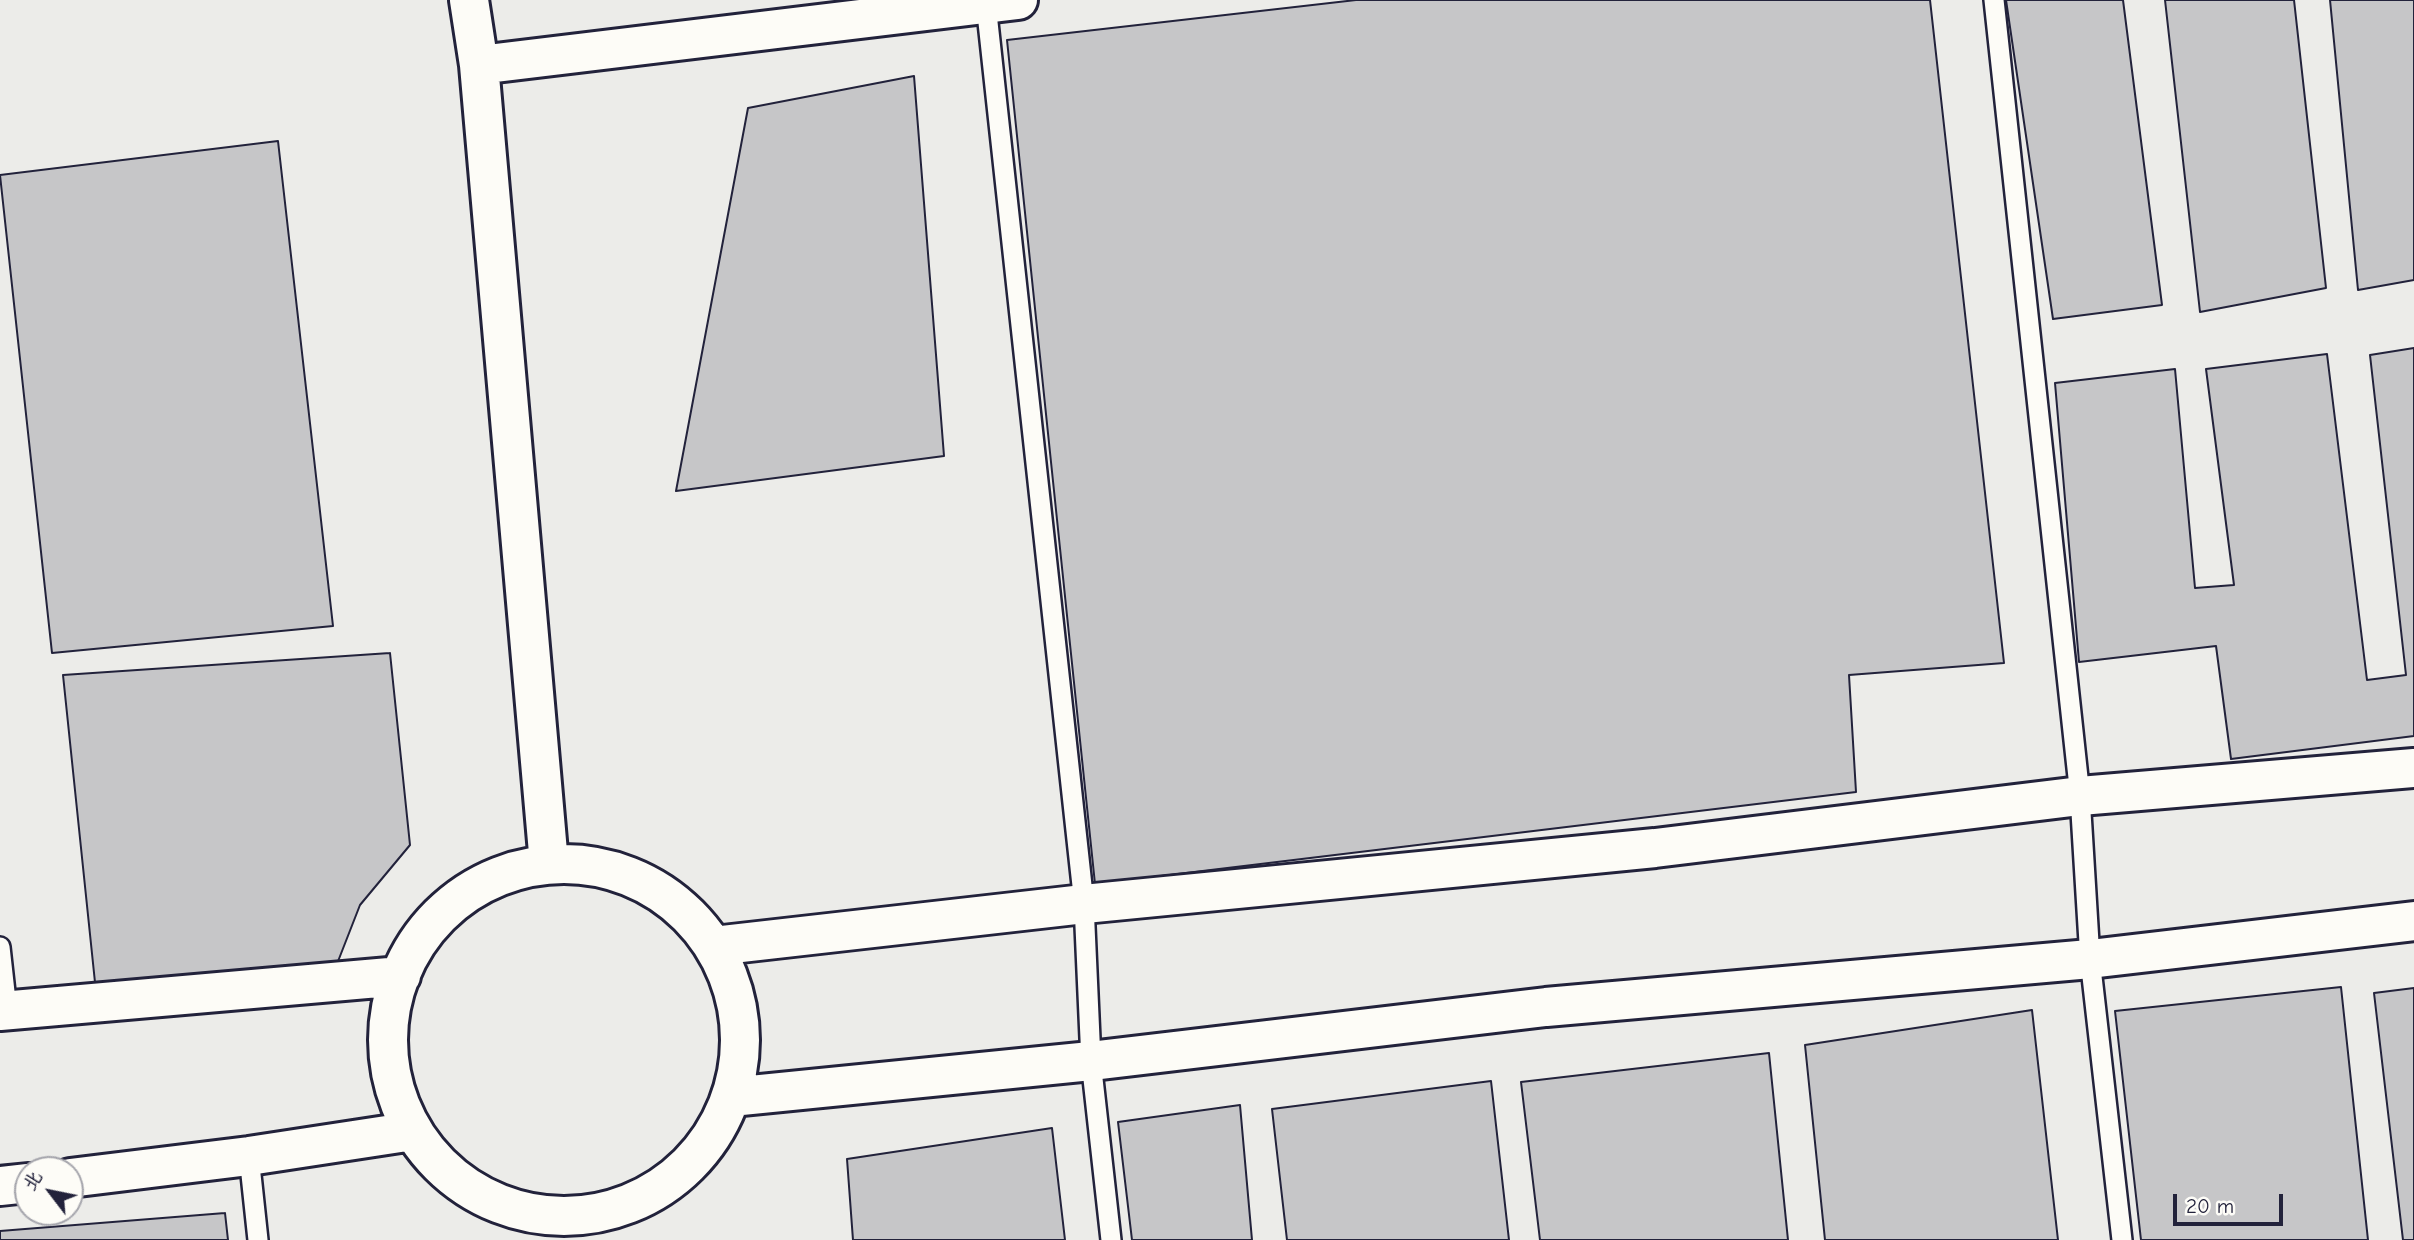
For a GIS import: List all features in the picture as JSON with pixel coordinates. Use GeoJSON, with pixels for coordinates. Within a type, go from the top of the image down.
{"type":"FeatureCollection","features":[{"type":"Feature","properties":{"kind":"street"},"geometry":{"type":"LineString","coordinates":[[469,0],[479,65],[549,864]]}},
{"type":"Feature","properties":{"kind":"street"},"geometry":{"type":"LineString","coordinates":[[479,65],[1002,2]]}},
{"type":"Feature","properties":{"kind":"street"},"geometry":{"type":"LineString","coordinates":[[714,946],[1084,904],[1655,848],[2080,796],[2414,768]]}},
{"type":"Feature","properties":{"kind":"street"},"geometry":{"type":"LineString","coordinates":[[549,864],[581,864],[643,882],[670,898],[694,920],[714,946],[737,1003],[738,1066],[731,1097],[717,1126],[699,1153],[676,1176],[649,1195],[619,1208],[588,1227],[556,1216],[525,1212],[498,1204],[449,1174],[429,1154],[413,1130],[399,1101],[391,1070],[388,1038],[401,976],[415,946],[435,920],[460,899],[517,870],[549,864]]}},
{"type":"Feature","properties":{"kind":"street"},"geometry":{"type":"LineString","coordinates":[[731,1097],[1091,1061],[1546,1007],[2090,959],[2414,921]]}},
{"type":"Feature","properties":{"kind":"street"},"geometry":{"type":"LineString","coordinates":[[3,1011],[401,976]]}},
{"type":"Feature","properties":{"kind":"street"},"geometry":{"type":"LineString","coordinates":[[84,1176],[250,1156],[413,1130]]}},
{"type":"Feature","properties":{"kind":"lane"},"geometry":{"type":"LineString","coordinates":[[1994,0],[2080,796],[2090,959],[2122,1240]]}},
{"type":"Feature","properties":{"kind":"lane"},"geometry":{"type":"LineString","coordinates":[[1002,2],[1084,904],[1091,1061],[1111,1240]]}},
{"type":"Feature","properties":{"kind":"lane"},"geometry":{"type":"LineString","coordinates":[[0,947],[3,1011]]}},
{"type":"Feature","properties":{"kind":"lane"},"geometry":{"type":"LineString","coordinates":[[250,1156],[258,1240]]}},
{"type":"Feature","properties":{"kind":"shaded area"},"geometry":{"type":"Polygon","coordinates":[[[0,0],[2414,0],[2414,1240],[0,1240],[0,0]]]}},
{"type":"Feature","properties":{"kind":"building"},"geometry":{"type":"Polygon","coordinates":[[[1356,0],[1930,0],[2004,663],[1849,675],[1856,792],[1095,884],[1007,40],[1356,0]]]}},
{"type":"Feature","properties":{"kind":"building"},"geometry":{"type":"Polygon","coordinates":[[[2006,0],[2123,0],[2162,305],[2053,319],[2006,0]]]}},
{"type":"Feature","properties":{"kind":"building"},"geometry":{"type":"Polygon","coordinates":[[[2165,0],[2294,0],[2326,288],[2200,312],[2165,0]]]}},
{"type":"Feature","properties":{"kind":"building"},"geometry":{"type":"Polygon","coordinates":[[[2330,0],[2414,0],[2414,280],[2358,290],[2330,0]]]}},
{"type":"Feature","properties":{"kind":"building"},"geometry":{"type":"Polygon","coordinates":[[[914,76],[944,456],[676,491],[748,108],[914,76]]]}},
{"type":"Feature","properties":{"kind":"building"},"geometry":{"type":"Polygon","coordinates":[[[278,141],[333,626],[52,653],[0,175],[278,141]]]}},
{"type":"Feature","properties":{"kind":"building"},"geometry":{"type":"Polygon","coordinates":[[[2414,348],[2414,736],[2231,759],[2216,646],[2079,662],[2055,383],[2175,369],[2195,588],[2234,585],[2206,369],[2327,354],[2367,680],[2406,675],[2370,355],[2414,348]]]}},
{"type":"Feature","properties":{"kind":"building"},"geometry":{"type":"Polygon","coordinates":[[[390,653],[410,845],[360,905],[335,969],[96,992],[63,675],[390,653]]]}},
{"type":"Feature","properties":{"kind":"building"},"geometry":{"type":"Polygon","coordinates":[[[2341,987],[2368,1240],[2141,1240],[2115,1011],[2341,987]]]}},
{"type":"Feature","properties":{"kind":"building"},"geometry":{"type":"Polygon","coordinates":[[[2414,988],[2414,1240],[2403,1240],[2374,993],[2414,988]]]}},
{"type":"Feature","properties":{"kind":"building"},"geometry":{"type":"Polygon","coordinates":[[[2032,1010],[2058,1240],[1825,1240],[1805,1045],[2032,1010]]]}},
{"type":"Feature","properties":{"kind":"building"},"geometry":{"type":"Polygon","coordinates":[[[1769,1053],[1788,1240],[1540,1240],[1521,1082],[1769,1053]]]}},
{"type":"Feature","properties":{"kind":"building"},"geometry":{"type":"Polygon","coordinates":[[[1491,1081],[1509,1240],[1287,1240],[1272,1109],[1491,1081]]]}},
{"type":"Feature","properties":{"kind":"building"},"geometry":{"type":"Polygon","coordinates":[[[1240,1105],[1252,1240],[1132,1240],[1118,1122],[1240,1105]]]}},
{"type":"Feature","properties":{"kind":"building"},"geometry":{"type":"Polygon","coordinates":[[[1052,1128],[1065,1240],[853,1240],[847,1159],[1052,1128]]]}},
{"type":"Feature","properties":{"kind":"building"},"geometry":{"type":"Polygon","coordinates":[[[225,1213],[228,1240],[0,1240],[0,1231],[225,1213]]]}}]}
